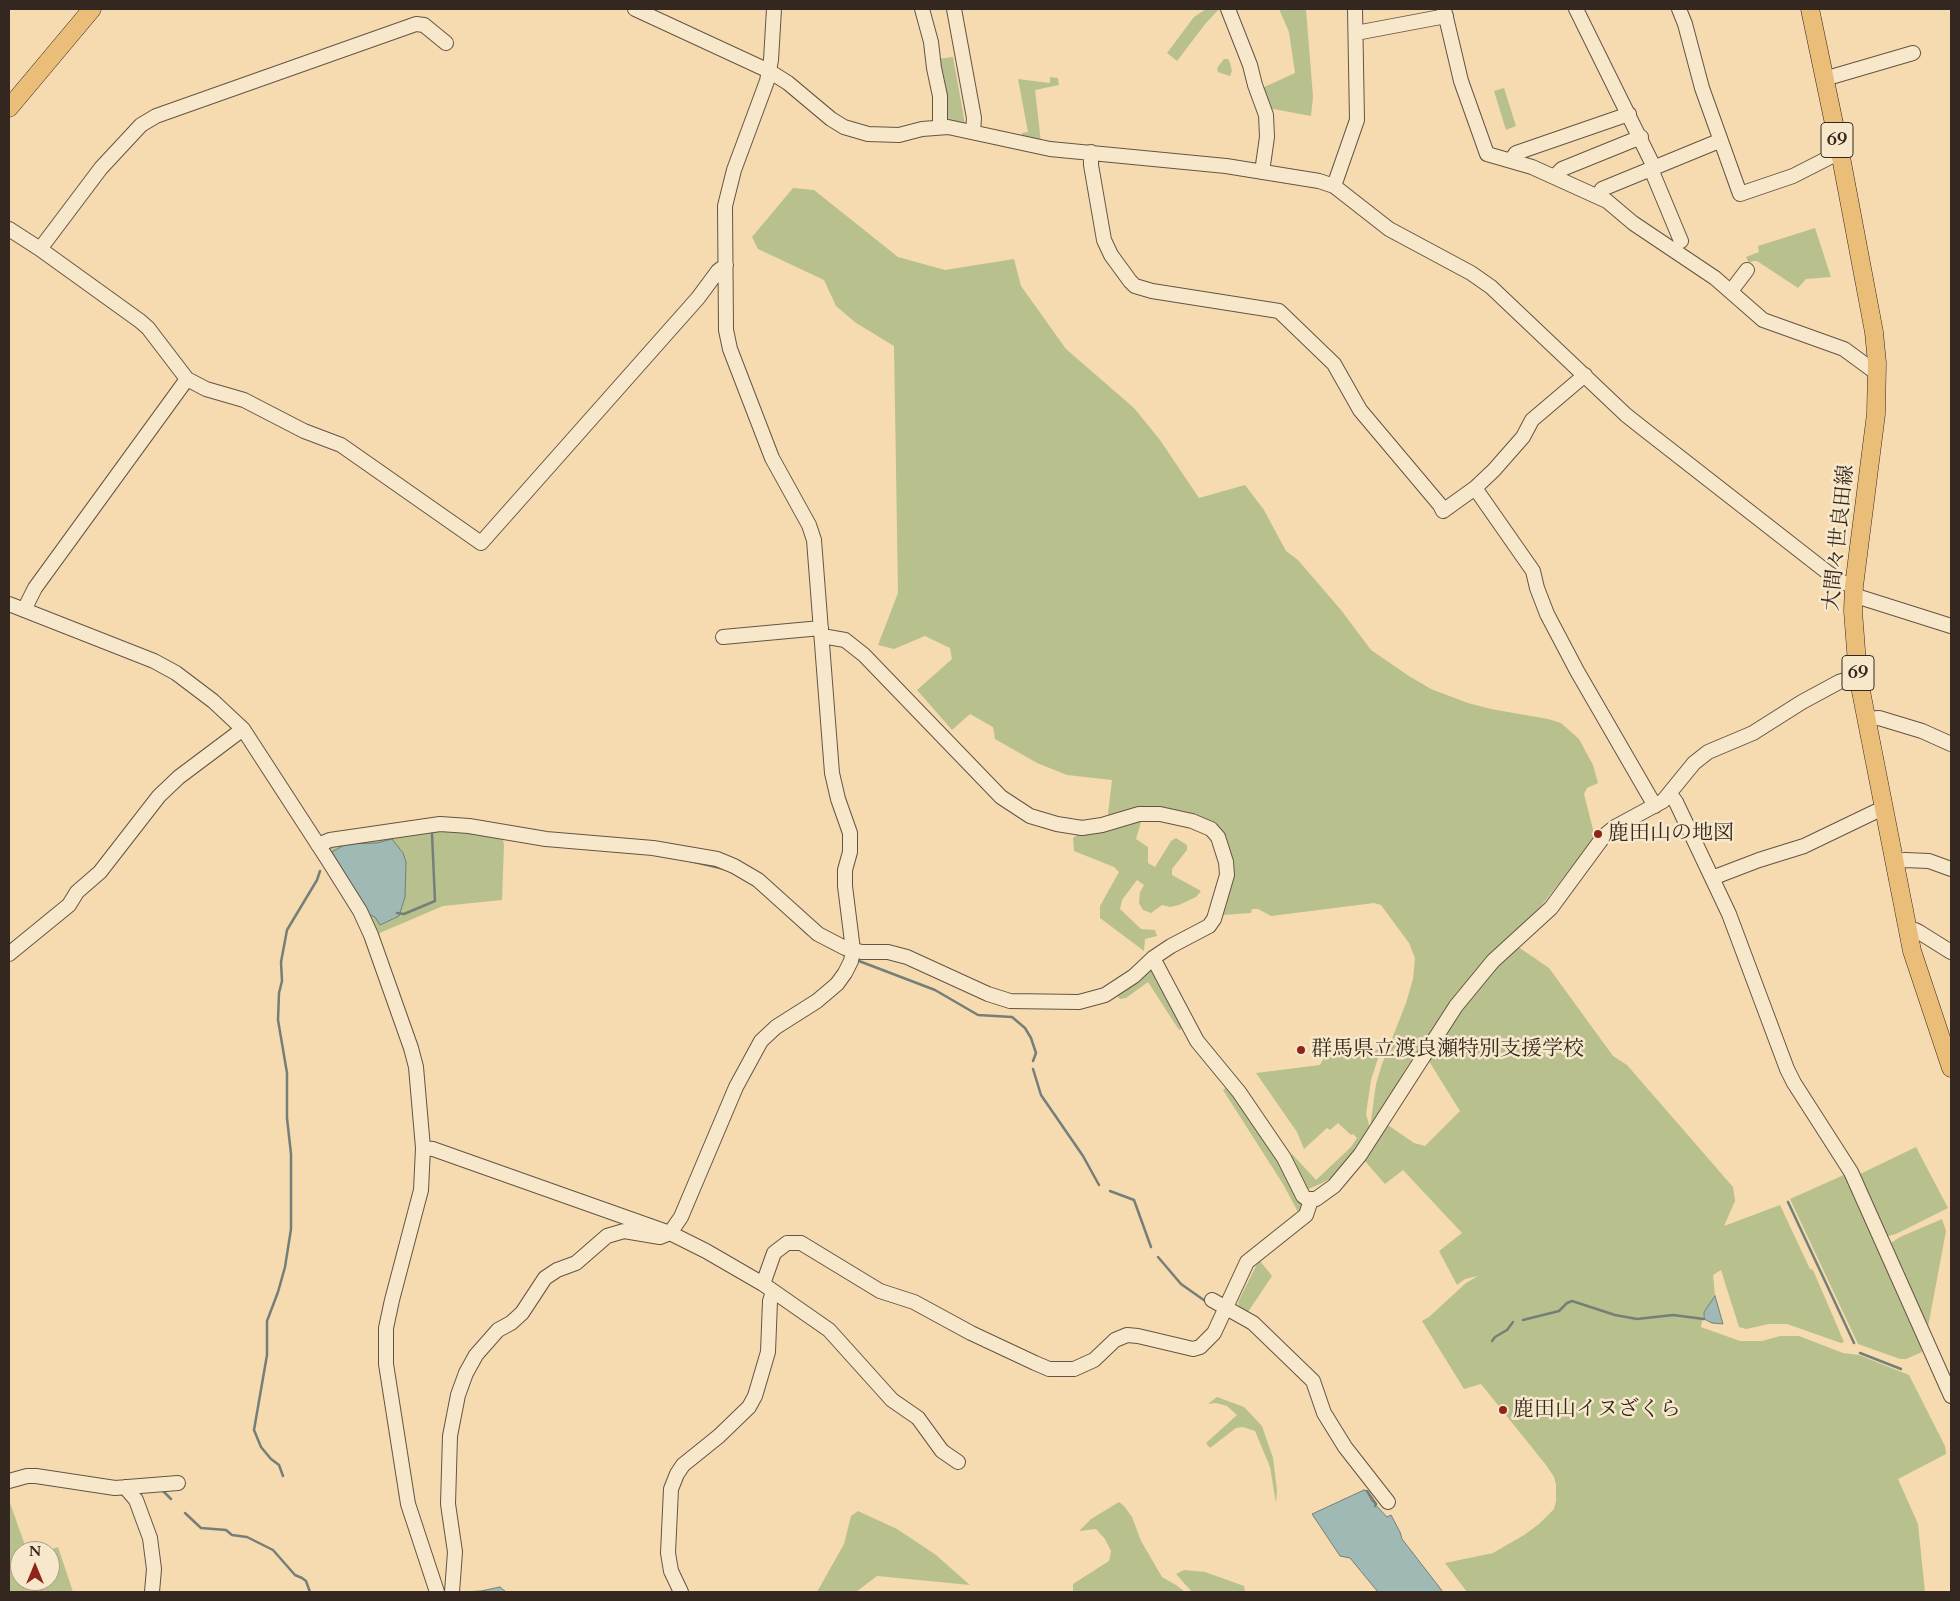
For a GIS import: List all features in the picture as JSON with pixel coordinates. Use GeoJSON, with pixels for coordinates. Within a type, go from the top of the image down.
{"type":"FeatureCollection","features":[{"type":"Feature","properties":{"kind":"main road"},"geometry":{"type":"LineString","coordinates":[[9,108],[92,9]]}},
{"type":"Feature","properties":{"kind":"main road","name":"大間々世良田線"},"geometry":{"type":"LineString","coordinates":[[1810,9],[1840,152],[1874,332],[1878,374],[1876,414],[1853,591],[1854,635],[1858,676],[1907,930],[1916,965],[1951,1068]]}},
{"type":"Feature","properties":{"kind":"street"},"geometry":{"type":"LineString","coordinates":[[635,9],[769,71],[788,83],[831,119],[855,131],[888,136],[940,126],[1035,146],[1190,162],[1319,180],[1334,186],[1389,228],[1471,273],[1491,287],[1644,430],[1853,591],[1951,626]]}},
{"type":"Feature","properties":{"kind":"street"},"geometry":{"type":"LineString","coordinates":[[452,1592],[455,1552],[448,1504],[450,1436],[458,1395],[466,1373],[476,1355],[498,1330],[519,1317],[545,1278],[557,1270],[576,1263],[607,1236],[618,1232],[660,1237],[670,1233],[682,1217],[736,1087],[761,1041],[776,1027],[817,1001],[837,984],[849,967],[853,950],[845,886],[845,870],[850,852],[850,833],[838,799],[832,773],[814,540],[809,525],[772,458],[730,349],[726,330],[725,206],[734,170],[763,93],[769,71],[774,9]]}},
{"type":"Feature","properties":{"kind":"street"},"geometry":{"type":"LineString","coordinates":[[922,9],[932,49],[940,96],[940,126]]}},
{"type":"Feature","properties":{"kind":"street"},"geometry":{"type":"LineString","coordinates":[[954,9],[974,118],[973,132]]}},
{"type":"Feature","properties":{"kind":"street"},"geometry":{"type":"LineString","coordinates":[[1228,9],[1250,65],[1266,115],[1267,136],[1262,172]]}},
{"type":"Feature","properties":{"kind":"street"},"geometry":{"type":"LineString","coordinates":[[1334,186],[1357,120],[1356,9]]}},
{"type":"Feature","properties":{"kind":"street"},"geometry":{"type":"LineString","coordinates":[[1576,9],[1640,137],[1681,240]]}},
{"type":"Feature","properties":{"kind":"street"},"geometry":{"type":"LineString","coordinates":[[1679,9],[1719,140],[1740,194],[1793,176],[1840,152]]}},
{"type":"Feature","properties":{"kind":"street"},"geometry":{"type":"LineString","coordinates":[[1356,33],[1445,12],[1461,81],[1484,148],[1490,155],[1511,160],[1555,176],[1598,196],[1610,203],[1633,224],[1690,260],[1731,291],[1763,320],[1844,349],[1878,374]]}},
{"type":"Feature","properties":{"kind":"street"},"geometry":{"type":"LineString","coordinates":[[40,249],[102,168],[141,125],[152,118],[213,94],[416,24],[424,25],[446,44]]}},
{"type":"Feature","properties":{"kind":"street"},"geometry":{"type":"LineString","coordinates":[[1824,79],[1913,53]]}},
{"type":"Feature","properties":{"kind":"street"},"geometry":{"type":"LineString","coordinates":[[1511,160],[1516,154],[1629,114]]}},
{"type":"Feature","properties":{"kind":"street"},"geometry":{"type":"LineString","coordinates":[[1555,176],[1562,169],[1640,137]]}},
{"type":"Feature","properties":{"kind":"street"},"geometry":{"type":"LineString","coordinates":[[1598,196],[1602,189],[1719,140]]}},
{"type":"Feature","properties":{"kind":"street"},"geometry":{"type":"LineString","coordinates":[[1091,152],[1091,165],[1104,240],[1119,268],[1136,286],[1152,291],[1279,311],[1334,364],[1360,410],[1443,511],[1475,488],[1494,470],[1523,437],[1532,420],[1585,375]]}},
{"type":"Feature","properties":{"kind":"street"},"geometry":{"type":"LineString","coordinates":[[9,229],[40,249],[148,328],[187,379],[206,389],[244,400],[298,428],[341,445],[481,543],[698,298],[718,271],[726,265]]}},
{"type":"Feature","properties":{"kind":"street"},"geometry":{"type":"LineString","coordinates":[[1731,291],[1747,270]]}},
{"type":"Feature","properties":{"kind":"street"},"geometry":{"type":"LineString","coordinates":[[24,610],[36,588],[187,379]]}},
{"type":"Feature","properties":{"kind":"street"},"geometry":{"type":"LineString","coordinates":[[1475,488],[1532,571],[1537,588],[1577,671],[1655,806]]}},
{"type":"Feature","properties":{"kind":"street"},"geometry":{"type":"LineString","coordinates":[[9,604],[154,662],[176,673],[213,701],[243,729],[360,911],[371,935],[416,1067],[423,1148],[421,1190],[386,1328],[386,1364],[408,1504],[436,1592]]}},
{"type":"Feature","properties":{"kind":"street"},"geometry":{"type":"LineString","coordinates":[[318,845],[330,840],[440,824],[469,826],[546,839],[653,848],[716,860],[734,866],[758,880],[818,934],[845,948],[862,952],[882,951],[896,954],[929,966],[988,994],[1020,1002],[1079,1002],[1099,998],[1119,987],[1153,958],[1171,946],[1210,926],[1214,919],[1227,875],[1226,862],[1216,834],[1203,825],[1192,820],[1160,814],[1139,814],[1102,825],[1082,828],[1056,824],[1030,816],[1001,797],[864,655],[846,640],[822,632],[723,636]]}},
{"type":"Feature","properties":{"kind":"street"},"geometry":{"type":"LineString","coordinates":[[1153,958],[1196,1041],[1235,1087],[1284,1158],[1303,1196],[1310,1200],[1316,1199],[1328,1191],[1349,1169],[1370,1140],[1443,1024],[1485,970],[1551,908],[1604,836],[1615,827],[1655,806],[1670,794],[1694,763],[1708,752],[1753,732],[1839,682],[1858,676]]}},
{"type":"Feature","properties":{"kind":"street"},"geometry":{"type":"LineString","coordinates":[[1866,719],[1878,718],[1922,731],[1951,744]]}},
{"type":"Feature","properties":{"kind":"street"},"geometry":{"type":"LineString","coordinates":[[9,954],[69,905],[77,892],[100,872],[159,796],[192,767],[243,729]]}},
{"type":"Feature","properties":{"kind":"street"},"geometry":{"type":"LineString","coordinates":[[1670,794],[1676,802],[1728,914],[1787,1069],[1851,1172],[1951,1396]]}},
{"type":"Feature","properties":{"kind":"street"},"geometry":{"type":"LineString","coordinates":[[1712,878],[1759,860],[1804,846],[1883,808]]}},
{"type":"Feature","properties":{"kind":"street"},"geometry":{"type":"LineString","coordinates":[[1894,862],[1929,861],[1951,869]]}},
{"type":"Feature","properties":{"kind":"street"},"geometry":{"type":"LineString","coordinates":[[1907,930],[1915,930],[1951,952]]}},
{"type":"Feature","properties":{"kind":"street"},"geometry":{"type":"LineString","coordinates":[[423,1148],[433,1149],[670,1233],[706,1251],[768,1288],[829,1330],[892,1400],[914,1414],[936,1445],[958,1462]]}},
{"type":"Feature","properties":{"kind":"street"},"geometry":{"type":"LineString","coordinates":[[681,1592],[671,1571],[668,1553],[670,1498],[674,1481],[683,1465],[719,1436],[749,1407],[755,1396],[768,1352],[770,1301],[768,1288],[774,1253],[787,1243],[800,1243],[880,1291],[914,1302],[972,1333],[1035,1363],[1063,1370],[1085,1365],[1100,1356],[1115,1340],[1127,1335],[1193,1349],[1200,1347],[1214,1333],[1247,1262],[1306,1215],[1310,1200]]}},
{"type":"Feature","properties":{"kind":"street"},"geometry":{"type":"LineString","coordinates":[[1212,1300],[1253,1324],[1313,1381],[1324,1413],[1345,1447],[1388,1502]]}},
{"type":"Feature","properties":{"kind":"street"},"geometry":{"type":"LineString","coordinates":[[9,1481],[36,1476],[103,1487],[178,1483]]}},
{"type":"Feature","properties":{"kind":"street"},"geometry":{"type":"LineString","coordinates":[[125,1487],[136,1500],[150,1538],[154,1570],[152,1592]]}},
{"type":"Feature","properties":{"kind":"green space"},"geometry":{"type":"Polygon","coordinates":[[[1206,9],[1219,9],[1177,61],[1167,53],[1194,17],[1206,9]]]}},
{"type":"Feature","properties":{"kind":"green space"},"geometry":{"type":"Polygon","coordinates":[[[1279,9],[1306,9],[1313,97],[1311,116],[1268,108],[1260,89],[1295,73],[1289,32],[1279,9]]]}},
{"type":"Feature","properties":{"kind":"green space"},"geometry":{"type":"Polygon","coordinates":[[[953,57],[965,124],[950,120],[945,116],[937,59],[953,57]]]}},
{"type":"Feature","properties":{"kind":"green space"},"geometry":{"type":"Polygon","coordinates":[[[1224,59],[1228,59],[1230,63],[1232,71],[1230,76],[1218,72],[1217,68],[1224,59]]]}},
{"type":"Feature","properties":{"kind":"green space"},"geometry":{"type":"Polygon","coordinates":[[[1050,77],[1058,78],[1059,85],[1035,90],[1041,142],[1023,139],[1022,133],[1028,132],[1018,79],[1050,83],[1050,77]]]}},
{"type":"Feature","properties":{"kind":"green space"},"geometry":{"type":"Polygon","coordinates":[[[1504,88],[1516,126],[1506,130],[1494,91],[1504,88]]]}},
{"type":"Feature","properties":{"kind":"green space"},"geometry":{"type":"Polygon","coordinates":[[[793,188],[814,190],[898,257],[945,270],[1014,259],[1021,286],[1066,349],[1134,408],[1160,440],[1199,498],[1245,485],[1264,510],[1286,551],[1298,560],[1341,610],[1371,650],[1431,689],[1468,703],[1561,723],[1579,739],[1593,765],[1598,783],[1587,788],[1584,794],[1595,837],[1538,910],[1490,954],[1450,1005],[1405,1070],[1370,1128],[1376,1084],[1413,979],[1415,958],[1409,943],[1381,905],[1374,903],[1271,916],[1258,909],[1252,909],[1251,913],[1223,915],[1219,910],[1231,880],[1209,824],[1142,819],[1136,839],[1148,847],[1148,863],[1155,867],[1171,841],[1176,838],[1187,845],[1187,850],[1172,869],[1172,875],[1201,891],[1196,897],[1179,905],[1170,907],[1162,905],[1151,913],[1143,910],[1139,903],[1140,892],[1144,885],[1137,880],[1122,900],[1120,909],[1141,929],[1155,930],[1157,936],[1145,939],[1144,951],[1100,918],[1100,906],[1119,872],[1114,867],[1074,851],[1073,838],[1081,832],[1112,827],[1108,814],[1112,780],[1067,775],[1037,763],[995,739],[993,727],[970,714],[952,730],[917,690],[952,659],[950,648],[925,636],[894,649],[878,645],[898,593],[894,346],[856,323],[836,306],[824,280],[758,249],[752,237],[793,188]]]}},
{"type":"Feature","properties":{"kind":"green space"},"geometry":{"type":"Polygon","coordinates":[[[1815,228],[1831,277],[1806,279],[1798,288],[1757,261],[1749,263],[1746,257],[1759,252],[1758,246],[1815,228]]]}},
{"type":"Feature","properties":{"kind":"green space"},"geometry":{"type":"Polygon","coordinates":[[[427,829],[502,835],[504,845],[502,900],[443,906],[375,935],[329,849],[335,845],[427,829]]]}},
{"type":"Feature","properties":{"kind":"green space"},"geometry":{"type":"Polygon","coordinates":[[[1517,946],[1549,968],[1613,1056],[1627,1065],[1733,1187],[1735,1201],[1724,1226],[1780,1205],[1810,1269],[1813,1270],[1844,1342],[1841,1343],[1787,1324],[1769,1324],[1746,1329],[1739,1327],[1721,1270],[1713,1275],[1715,1296],[1704,1312],[1701,1327],[1740,1341],[1762,1341],[1780,1336],[1799,1336],[1843,1353],[1859,1355],[1909,1375],[1945,1446],[1946,1454],[1898,1479],[1918,1524],[1925,1592],[1467,1592],[1445,1563],[1493,1553],[1524,1535],[1539,1524],[1554,1509],[1556,1485],[1554,1477],[1546,1465],[1481,1384],[1464,1389],[1422,1321],[1429,1317],[1466,1283],[1478,1276],[1465,1279],[1457,1285],[1439,1251],[1462,1233],[1403,1170],[1385,1184],[1364,1160],[1385,1123],[1414,1143],[1425,1146],[1460,1111],[1427,1058],[1478,986],[1517,946]]]}},
{"type":"Feature","properties":{"kind":"green space"},"geometry":{"type":"Polygon","coordinates":[[[1153,970],[1185,1027],[1179,1030],[1148,982],[1126,998],[1120,999],[1116,995],[1143,973],[1153,970]]]}},
{"type":"Feature","properties":{"kind":"green space"},"geometry":{"type":"Polygon","coordinates":[[[1381,1049],[1371,1080],[1366,1114],[1370,1128],[1333,1177],[1306,1190],[1290,1158],[1292,1154],[1316,1180],[1351,1147],[1357,1138],[1338,1123],[1330,1130],[1327,1128],[1304,1149],[1297,1132],[1256,1073],[1320,1065],[1324,1058],[1381,1049]]]}},
{"type":"Feature","properties":{"kind":"green space"},"geometry":{"type":"Polygon","coordinates":[[[1229,1085],[1280,1159],[1304,1205],[1299,1214],[1283,1184],[1223,1090],[1229,1085]]]}},
{"type":"Feature","properties":{"kind":"green space"},"geometry":{"type":"Polygon","coordinates":[[[1916,1147],[1948,1208],[1896,1234],[1885,1237],[1858,1175],[1916,1147]]]}},
{"type":"Feature","properties":{"kind":"green space"},"geometry":{"type":"Polygon","coordinates":[[[1846,1174],[1924,1344],[1920,1345],[1922,1352],[1906,1359],[1900,1359],[1858,1344],[1790,1199],[1846,1174]]]}},
{"type":"Feature","properties":{"kind":"green space"},"geometry":{"type":"Polygon","coordinates":[[[1942,1219],[1946,1231],[1928,1327],[1923,1329],[1888,1245],[1900,1237],[1942,1219]]]}},
{"type":"Feature","properties":{"kind":"green space"},"geometry":{"type":"Polygon","coordinates":[[[1260,1261],[1272,1276],[1248,1312],[1243,1311],[1238,1304],[1239,1300],[1260,1261]]]}},
{"type":"Feature","properties":{"kind":"green space"},"geometry":{"type":"Polygon","coordinates":[[[1217,1397],[1244,1407],[1262,1426],[1273,1458],[1277,1490],[1276,1503],[1270,1467],[1255,1431],[1243,1427],[1236,1428],[1210,1448],[1206,1443],[1237,1415],[1227,1406],[1216,1403],[1208,1404],[1217,1397]]]}},
{"type":"Feature","properties":{"kind":"green space"},"geometry":{"type":"Polygon","coordinates":[[[9,1500],[23,1541],[10,1541],[10,1591],[60,1591],[60,1553],[73,1592],[9,1592],[9,1500]]]}},
{"type":"Feature","properties":{"kind":"green space"},"geometry":{"type":"Polygon","coordinates":[[[1119,1502],[1132,1517],[1141,1541],[1162,1577],[1185,1592],[1073,1592],[1073,1584],[1109,1561],[1111,1551],[1105,1539],[1096,1529],[1079,1531],[1091,1519],[1119,1502]]]}},
{"type":"Feature","properties":{"kind":"green space"},"geometry":{"type":"Polygon","coordinates":[[[858,1511],[897,1529],[936,1555],[970,1585],[877,1576],[856,1592],[817,1592],[844,1544],[851,1516],[858,1511]]]}},
{"type":"Feature","properties":{"kind":"green space"},"geometry":{"type":"Polygon","coordinates":[[[1184,1570],[1205,1572],[1244,1586],[1245,1592],[1192,1592],[1176,1574],[1184,1570]]]}},
{"type":"Feature","properties":{"kind":"water"},"geometry":{"type":"Polygon","coordinates":[[[392,839],[403,853],[406,862],[405,897],[399,916],[380,925],[375,917],[370,915],[332,852],[346,844],[377,843],[392,839]]]}},
{"type":"Feature","properties":{"kind":"water"},"geometry":{"type":"Polygon","coordinates":[[[1715,1296],[1723,1324],[1712,1323],[1704,1319],[1704,1312],[1715,1296]]]}},
{"type":"Feature","properties":{"kind":"water"},"geometry":{"type":"Polygon","coordinates":[[[1364,1490],[1367,1491],[1371,1500],[1387,1517],[1391,1515],[1402,1539],[1443,1592],[1378,1592],[1350,1558],[1340,1556],[1312,1514],[1364,1490]]]}},
{"type":"Feature","properties":{"kind":"water"},"geometry":{"type":"Polygon","coordinates":[[[500,1587],[506,1592],[462,1592],[481,1591],[500,1587]]]}},
{"type":"Feature","properties":{"kind":"waterway"},"geometry":{"type":"LineString","coordinates":[[397,913],[404,914],[435,901],[432,834]]}},
{"type":"Feature","properties":{"kind":"waterway"},"geometry":{"type":"LineString","coordinates":[[686,860],[724,869]]}},
{"type":"Feature","properties":{"kind":"waterway"},"geometry":{"type":"LineString","coordinates":[[283,1476],[279,1465],[261,1447],[254,1430],[267,1355],[267,1321],[285,1267],[291,1229],[291,1154],[287,1118],[287,1073],[278,1020],[279,993],[282,981],[281,962],[287,930],[317,880],[320,871]]}},
{"type":"Feature","properties":{"kind":"waterway"},"geometry":{"type":"LineString","coordinates":[[792,919],[808,934]]}},
{"type":"Feature","properties":{"kind":"waterway"},"geometry":{"type":"LineString","coordinates":[[859,961],[935,990],[978,1015],[1012,1017],[1025,1028],[1031,1038],[1036,1053],[1033,1061]]}},
{"type":"Feature","properties":{"kind":"waterway"},"geometry":{"type":"LineString","coordinates":[[1033,1069],[1041,1095],[1083,1156],[1099,1185]]}},
{"type":"Feature","properties":{"kind":"waterway"},"geometry":{"type":"LineString","coordinates":[[1110,1191],[1134,1200],[1151,1247]]}},
{"type":"Feature","properties":{"kind":"waterway"},"geometry":{"type":"LineString","coordinates":[[1788,1202],[1854,1343]]}},
{"type":"Feature","properties":{"kind":"waterway"},"geometry":{"type":"LineString","coordinates":[[1158,1257],[1181,1284],[1208,1303]]}},
{"type":"Feature","properties":{"kind":"waterway"},"geometry":{"type":"LineString","coordinates":[[1523,1320],[1559,1311],[1572,1301],[1615,1315],[1637,1319],[1673,1315],[1704,1319]]}},
{"type":"Feature","properties":{"kind":"waterway"},"geometry":{"type":"LineString","coordinates":[[1492,1341],[1507,1330],[1513,1322]]}},
{"type":"Feature","properties":{"kind":"waterway"},"geometry":{"type":"LineString","coordinates":[[1860,1353],[1901,1369]]}},
{"type":"Feature","properties":{"kind":"waterway"},"geometry":{"type":"LineString","coordinates":[[163,1491],[171,1499]]}},
{"type":"Feature","properties":{"kind":"waterway"},"geometry":{"type":"LineString","coordinates":[[1367,1491],[1376,1504],[1375,1506]]}},
{"type":"Feature","properties":{"kind":"waterway"},"geometry":{"type":"LineString","coordinates":[[185,1513],[201,1528],[226,1530],[232,1535],[247,1537],[273,1550],[295,1575],[306,1581],[310,1592]]}},
{"type":"Feature","properties":{"kind":"place","name":"鹿田山の地図"},"geometry":{"type":"Point","coordinates":[1598,834]}},
{"type":"Feature","properties":{"kind":"place","name":"群馬県立渡良瀬特別支援学校"},"geometry":{"type":"Point","coordinates":[1301,1050]}},
{"type":"Feature","properties":{"kind":"place","name":"鹿田山イヌざくら"},"geometry":{"type":"Point","coordinates":[1503,1410]}}]}
